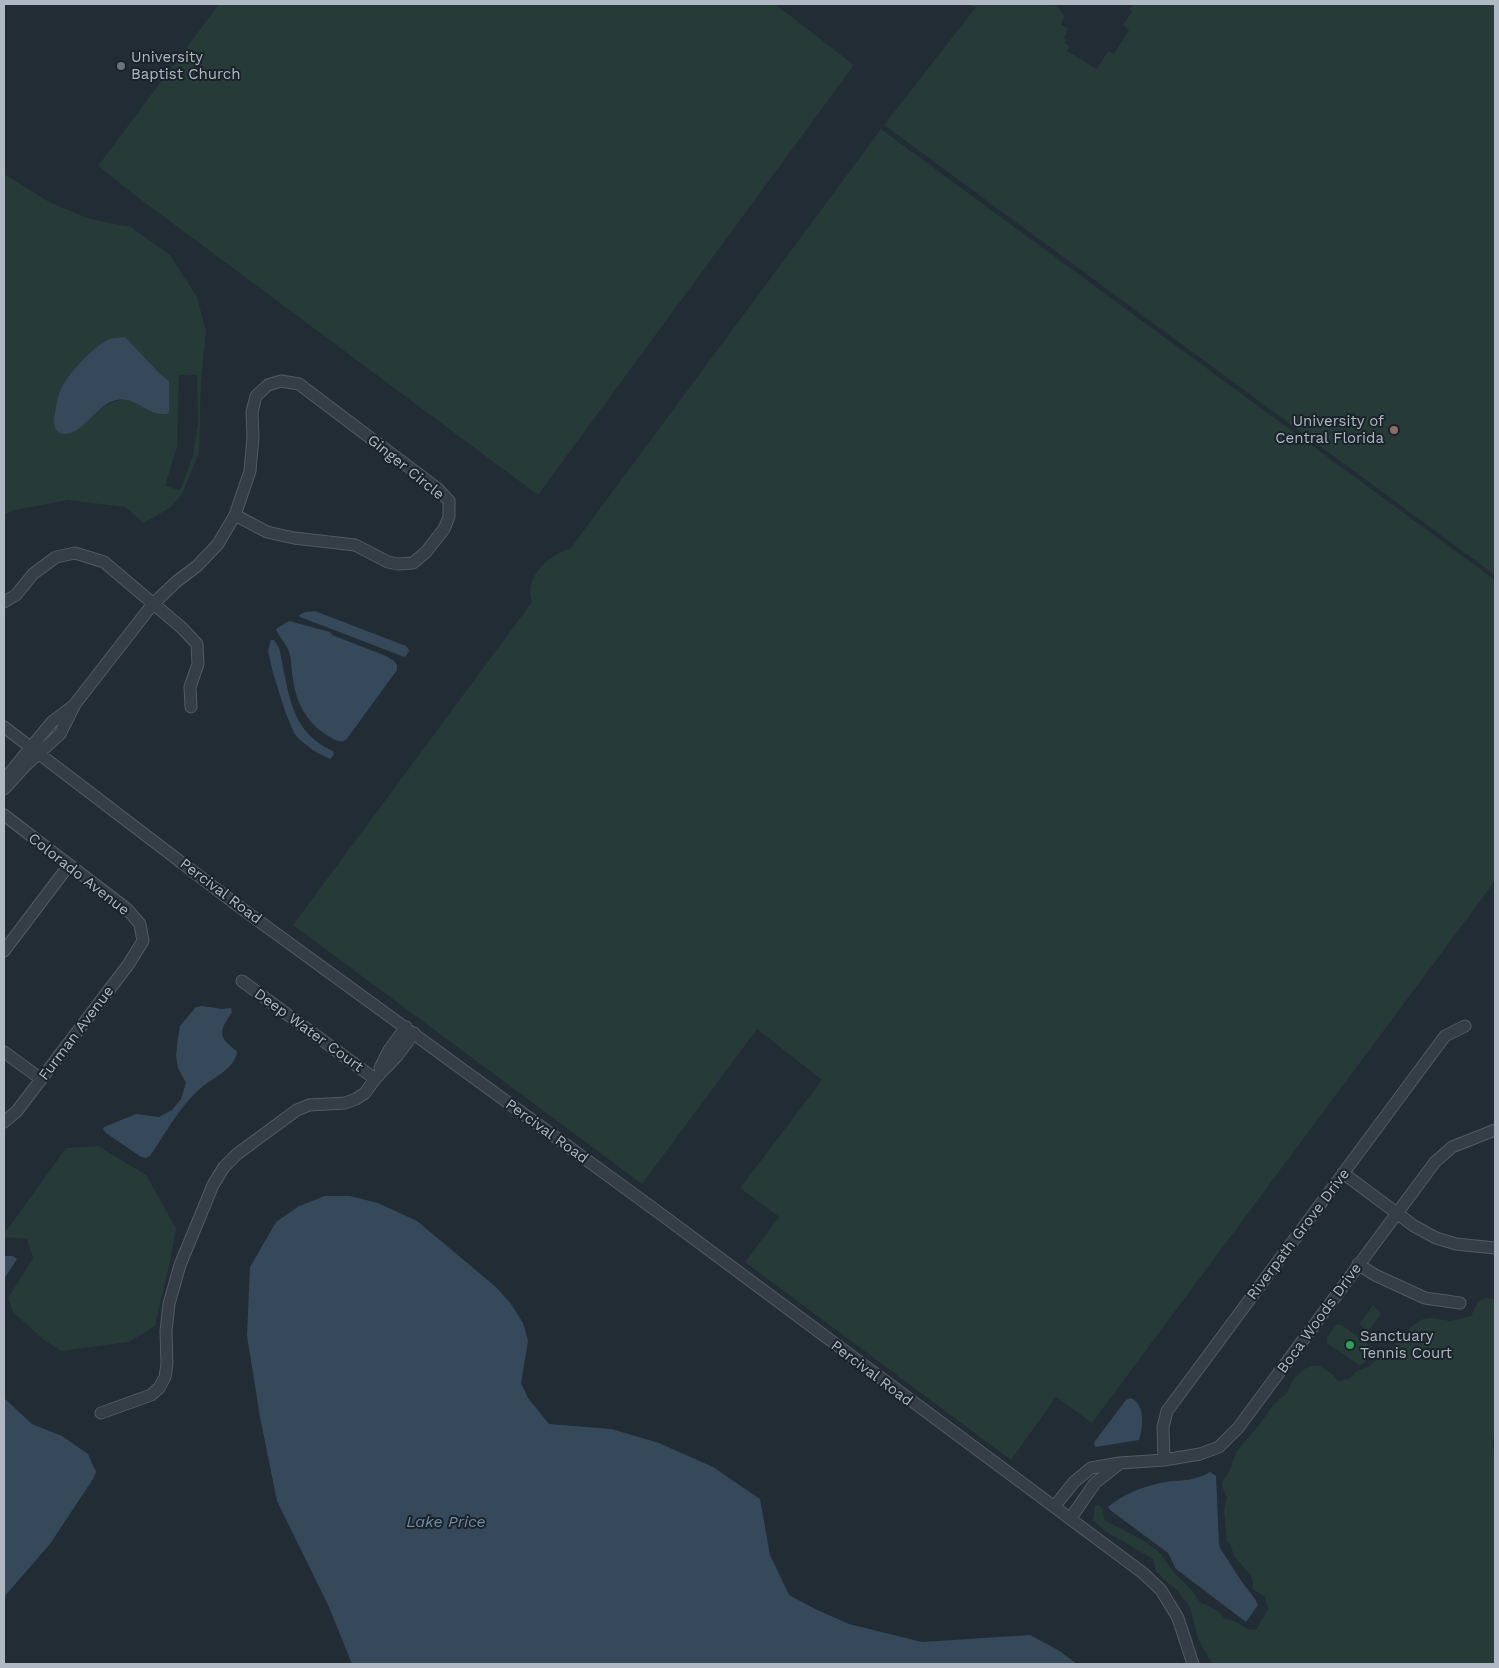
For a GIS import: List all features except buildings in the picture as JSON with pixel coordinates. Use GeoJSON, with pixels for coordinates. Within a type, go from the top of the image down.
{"type":"FeatureCollection","features":[{"type":"Feature","properties":{"kind":"street","name":"Ginger Circle"},"geometry":{"type":"LineString","coordinates":[[281,381],[299,384],[438,489],[449,500],[449,517],[444,529],[426,552],[413,562],[398,564],[388,562],[355,544],[294,538],[267,532],[235,515],[250,472],[253,437],[252,412],[256,396],[268,385],[281,381]]}},
{"type":"Feature","properties":{"kind":"street"},"geometry":{"type":"LineString","coordinates":[[4,782],[35,750],[60,734],[75,704],[152,605],[176,582],[197,566],[218,544],[235,515]]}},
{"type":"Feature","properties":{"kind":"street"},"geometry":{"type":"LineString","coordinates":[[4,602],[16,595],[33,574],[56,557],[75,553],[104,562],[152,605],[182,628],[197,644],[198,664],[190,687],[191,707]]}},
{"type":"Feature","properties":{"kind":"street","name":"Percival Road"},"geometry":{"type":"LineString","coordinates":[[4,727],[241,908],[658,1212],[1143,1573],[1161,1590],[1178,1618],[1193,1664]]}},
{"type":"Feature","properties":{"kind":"street"},"geometry":{"type":"LineString","coordinates":[[4,789],[25,766],[35,750]]}},
{"type":"Feature","properties":{"kind":"street","name":"Colorado Avenue"},"geometry":{"type":"LineString","coordinates":[[4,816],[126,909],[140,924],[143,940]]}},
{"type":"Feature","properties":{"kind":"street"},"geometry":{"type":"LineString","coordinates":[[4,951],[69,864]]}},
{"type":"Feature","properties":{"kind":"street","name":"Furman Avenue"},"geometry":{"type":"LineString","coordinates":[[4,1122],[17,1111],[128,965],[143,940]]}},
{"type":"Feature","properties":{"kind":"street","name":"Deep Water Court"},"geometry":{"type":"LineString","coordinates":[[242,981],[375,1079]]}},
{"type":"Feature","properties":{"kind":"street","name":"Riverpath Grove Drive"},"geometry":{"type":"LineString","coordinates":[[1164,1460],[1163,1427],[1166,1411],[1445,1036],[1465,1026]]}},
{"type":"Feature","properties":{"kind":"street"},"geometry":{"type":"LineString","coordinates":[[101,1413],[150,1395],[159,1388],[165,1377],[168,1364],[166,1331],[169,1304],[184,1256],[213,1184],[224,1167],[237,1154],[297,1110],[309,1105],[344,1103],[356,1099],[365,1093],[410,1030]]}},
{"type":"Feature","properties":{"kind":"street"},"geometry":{"type":"LineString","coordinates":[[4,1052],[41,1079]]}},
{"type":"Feature","properties":{"kind":"street","name":"Boca Woods Drive"},"geometry":{"type":"LineString","coordinates":[[1054,1507],[1074,1482],[1091,1468],[1120,1462],[1164,1460],[1200,1454],[1219,1446],[1238,1428],[1435,1162],[1452,1146],[1495,1130]]}},
{"type":"Feature","properties":{"kind":"street"},"geometry":{"type":"LineString","coordinates":[[1343,1173],[1414,1226],[1436,1238],[1456,1244],[1495,1248]]}},
{"type":"Feature","properties":{"kind":"street"},"geometry":{"type":"LineString","coordinates":[[1358,1264],[1425,1298],[1460,1303]]}},
{"type":"Feature","properties":{"kind":"street"},"geometry":{"type":"LineString","coordinates":[[1070,1519],[1095,1483],[1120,1462]]}},
{"type":"Feature","properties":{"kind":"green space"},"geometry":{"type":"Polygon","coordinates":[[[219,4],[775,4],[854,65],[538,495],[98,166],[219,4]]]}},
{"type":"Feature","properties":{"kind":"green space","name":"University of Central Florida"},"geometry":{"type":"Polygon","coordinates":[[[967,4],[1053,4],[1059,8],[1064,16],[1061,24],[1068,29],[1064,38],[1067,40],[1065,43],[1070,46],[1067,51],[1097,69],[1108,51],[1114,54],[1129,30],[1123,25],[1132,11],[1129,9],[1134,4],[1495,4],[1495,575],[884,125],[976,7],[967,4]]]}},
{"type":"Feature","properties":{"kind":"green space"},"geometry":{"type":"Polygon","coordinates":[[[881,129],[1495,580],[1495,881],[1092,1423],[1056,1397],[1011,1460],[745,1262],[779,1217],[740,1188],[822,1080],[757,1029],[642,1184],[293,925],[532,602],[531,584],[540,568],[554,556],[570,549],[881,129]]]}},
{"type":"Feature","properties":{"kind":"green space"},"geometry":{"type":"Polygon","coordinates":[[[4,174],[51,203],[90,219],[131,227],[170,255],[197,297],[206,331],[201,382],[199,453],[182,494],[171,507],[144,523],[125,507],[68,500],[11,511],[4,515],[4,174]],[[88,355],[60,390],[54,415],[57,431],[66,433],[74,431],[98,411],[117,400],[134,402],[156,413],[169,381],[160,374],[88,355]],[[179,375],[177,447],[165,486],[180,490],[193,456],[198,424],[197,375],[179,375]]]}},
{"type":"Feature","properties":{"kind":"green space"},"geometry":{"type":"Polygon","coordinates":[[[98,1146],[146,1175],[176,1228],[172,1252],[155,1326],[129,1342],[61,1351],[44,1340],[13,1312],[8,1298],[33,1258],[27,1239],[4,1237],[4,1234],[66,1148],[98,1146]]]}},
{"type":"Feature","properties":{"kind":"green space"},"geometry":{"type":"Polygon","coordinates":[[[1486,1298],[1495,1299],[1495,1431],[1492,1446],[1495,1451],[1495,1664],[1212,1664],[1198,1639],[1190,1607],[1176,1589],[1156,1571],[1153,1559],[1105,1531],[1093,1520],[1095,1506],[1099,1505],[1103,1510],[1104,1520],[1145,1541],[1161,1554],[1172,1570],[1200,1602],[1218,1611],[1225,1619],[1234,1621],[1249,1630],[1256,1630],[1268,1609],[1265,1597],[1253,1589],[1251,1576],[1234,1556],[1230,1543],[1227,1540],[1224,1511],[1227,1498],[1222,1482],[1230,1470],[1236,1452],[1260,1424],[1273,1405],[1288,1392],[1292,1381],[1304,1369],[1320,1366],[1332,1374],[1338,1381],[1350,1378],[1357,1371],[1370,1366],[1384,1352],[1391,1349],[1412,1326],[1423,1319],[1433,1318],[1450,1321],[1471,1316],[1478,1302],[1486,1298]]]}},
{"type":"Feature","properties":{"kind":"green space"},"geometry":{"type":"Polygon","coordinates":[[[1373,1305],[1381,1314],[1368,1332],[1359,1324],[1373,1305]]]}},
{"type":"Feature","properties":{"kind":"green space","name":"Sanctuary Tennis Court"},"geometry":{"type":"Polygon","coordinates":[[[1336,1325],[1342,1325],[1372,1347],[1372,1352],[1363,1364],[1359,1365],[1327,1343],[1327,1337],[1336,1325]]]}},
{"type":"Feature","properties":{"kind":"water"},"geometry":{"type":"Polygon","coordinates":[[[125,337],[169,381],[169,412],[167,414],[157,413],[126,400],[113,401],[100,409],[74,432],[67,434],[58,432],[54,420],[57,401],[67,378],[100,344],[111,339],[125,337]]]}},
{"type":"Feature","properties":{"kind":"water"},"geometry":{"type":"Polygon","coordinates":[[[315,611],[406,646],[409,650],[408,653],[405,657],[402,656],[299,615],[315,611]]]}},
{"type":"Feature","properties":{"kind":"water"},"geometry":{"type":"Polygon","coordinates":[[[289,621],[330,632],[332,635],[386,656],[397,665],[397,670],[346,740],[337,741],[321,731],[308,719],[300,704],[292,676],[291,658],[286,645],[276,629],[289,621]]]}},
{"type":"Feature","properties":{"kind":"water"},"geometry":{"type":"Polygon","coordinates":[[[271,640],[274,640],[279,648],[289,693],[299,720],[318,743],[333,751],[334,755],[330,759],[314,751],[294,733],[273,673],[268,651],[271,640]]]}},
{"type":"Feature","properties":{"kind":"water"},"geometry":{"type":"Polygon","coordinates":[[[196,1007],[222,1009],[231,1008],[232,1012],[222,1033],[230,1046],[237,1051],[236,1057],[224,1072],[202,1087],[187,1102],[150,1156],[146,1158],[141,1157],[103,1129],[136,1114],[159,1117],[172,1110],[181,1099],[186,1083],[178,1068],[176,1056],[180,1026],[196,1007]]]}},
{"type":"Feature","properties":{"kind":"water","name":"Lake Price"},"geometry":{"type":"Polygon","coordinates":[[[325,1196],[350,1196],[378,1203],[417,1221],[496,1287],[511,1304],[523,1323],[528,1341],[521,1383],[528,1398],[549,1424],[611,1429],[659,1443],[713,1467],[760,1499],[770,1555],[789,1595],[849,1624],[922,1642],[1030,1635],[1058,1650],[1077,1664],[352,1664],[329,1607],[277,1501],[260,1417],[247,1336],[250,1267],[276,1222],[299,1206],[325,1196]]]}},
{"type":"Feature","properties":{"kind":"water"},"geometry":{"type":"Polygon","coordinates":[[[4,1256],[13,1256],[17,1259],[4,1279],[4,1256]]]}},
{"type":"Feature","properties":{"kind":"water"},"geometry":{"type":"Polygon","coordinates":[[[4,1398],[32,1424],[62,1436],[88,1454],[96,1472],[50,1544],[4,1597],[4,1398]]]}},
{"type":"Feature","properties":{"kind":"water"},"geometry":{"type":"Polygon","coordinates":[[[1131,1398],[1136,1401],[1142,1416],[1139,1440],[1095,1447],[1095,1441],[1126,1400],[1131,1398]]]}},
{"type":"Feature","properties":{"kind":"water"},"geometry":{"type":"Polygon","coordinates":[[[1210,1472],[1216,1476],[1220,1548],[1258,1605],[1246,1622],[1176,1569],[1168,1553],[1108,1507],[1128,1494],[1142,1488],[1165,1482],[1194,1479],[1210,1472]]]}},
{"type":"Feature","properties":{"kind":"place","name":"University Baptist Church"},"geometry":{"type":"Point","coordinates":[121,66]}},
{"type":"Feature","properties":{"kind":"place","name":"University of Central Florida"},"geometry":{"type":"Point","coordinates":[1394,430]}},
{"type":"Feature","properties":{"kind":"place","name":"Sanctuary Tennis Court"},"geometry":{"type":"Point","coordinates":[1350,1345]}}]}
